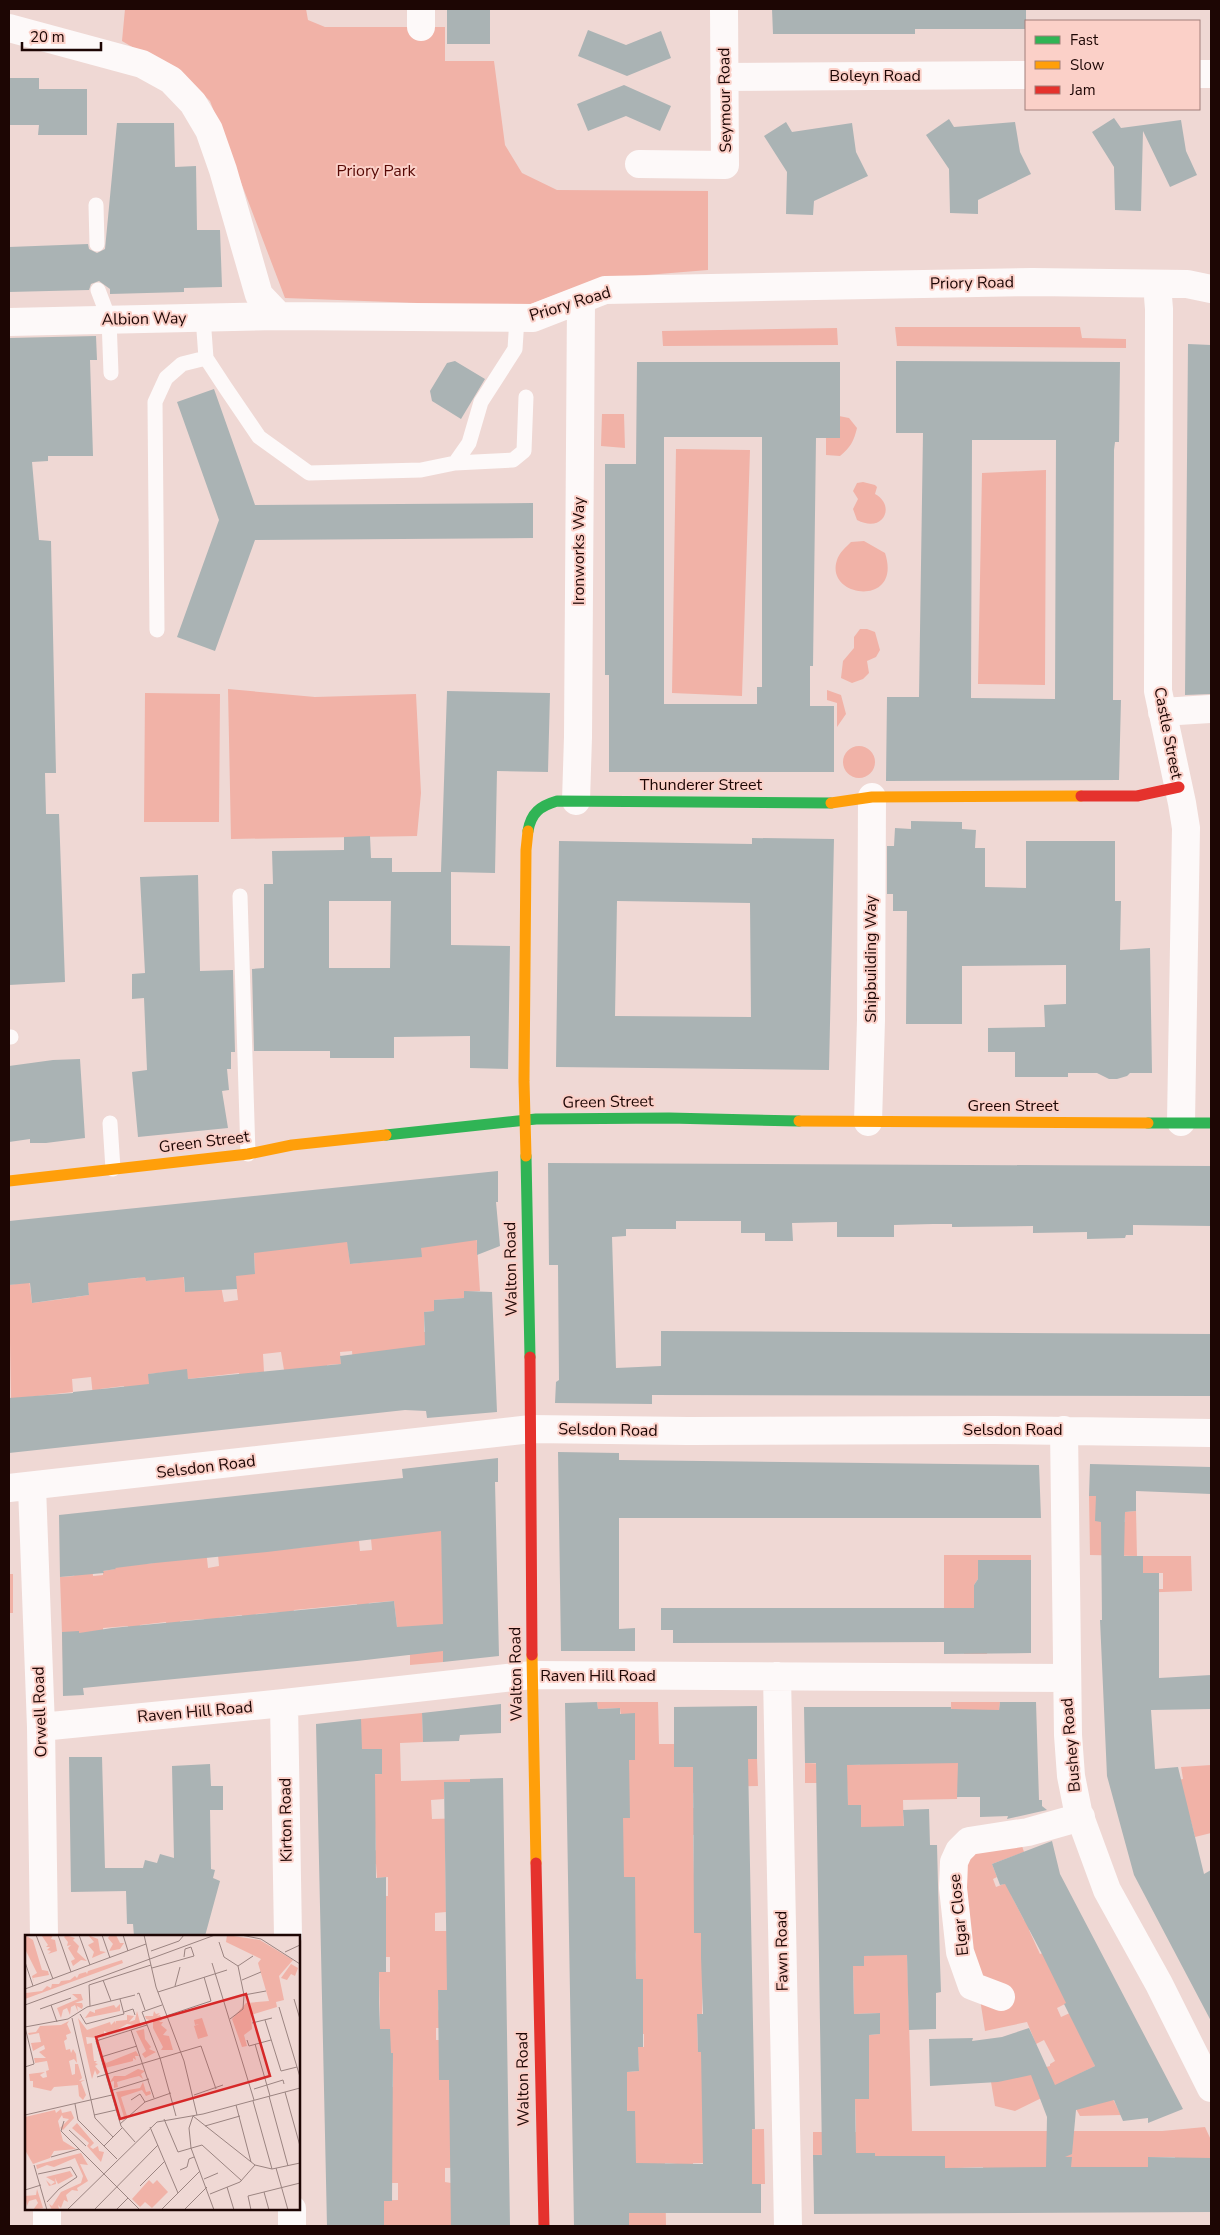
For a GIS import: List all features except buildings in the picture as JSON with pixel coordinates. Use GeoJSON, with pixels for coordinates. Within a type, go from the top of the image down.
{"type":"FeatureCollection","features":[{"type":"Feature","properties":{"kind":"street","name":"Seymour Road"},"geometry":{"type":"LineString","coordinates":[[639,164],[726,165],[724,9]]}},
{"type":"Feature","properties":{"kind":"street"},"geometry":{"type":"LineString","coordinates":[[9,28],[142,64],[171,80],[193,103],[209,130],[223,170],[259,295],[279,316]]}},
{"type":"Feature","properties":{"kind":"street","name":"Boleyn Road"},"geometry":{"type":"LineString","coordinates":[[724,77],[1025,75]]}},
{"type":"Feature","properties":{"kind":"street","name":"Priory Road"},"geometry":{"type":"LineString","coordinates":[[279,316],[533,318],[581,301],[605,290],[1032,282],[1187,284],[1211,289]]}},
{"type":"Feature","properties":{"kind":"street","name":"Castle Street"},"geometry":{"type":"LineString","coordinates":[[1157,284],[1158,682],[1162,712],[1186,828],[1181,1122]]}},
{"type":"Feature","properties":{"kind":"street","name":"Ironworks Way"},"geometry":{"type":"LineString","coordinates":[[576,801],[581,301]]}},
{"type":"Feature","properties":{"kind":"street","name":"Albion Way"},"geometry":{"type":"LineString","coordinates":[[9,322],[279,316]]}},
{"type":"Feature","properties":{"kind":"street"},"geometry":{"type":"LineString","coordinates":[[1162,712],[1210,709]]}},
{"type":"Feature","properties":{"kind":"street","name":"Thunderer Street"},"geometry":{"type":"LineString","coordinates":[[525,1121],[526,850],[529,823],[536,810],[547,803],[576,801],[834,803],[872,797],[1137,796],[1179,787]]}},
{"type":"Feature","properties":{"kind":"street","name":"Shipbuilding Way"},"geometry":{"type":"LineString","coordinates":[[868,1122],[872,1020],[872,797]]}},
{"type":"Feature","properties":{"kind":"street","name":"Green Street"},"geometry":{"type":"LineString","coordinates":[[9,1181],[248,1154],[292,1144],[536,1119],[669,1118],[868,1122],[1211,1123]]}},
{"type":"Feature","properties":{"kind":"street","name":"Walton Road"},"geometry":{"type":"LineString","coordinates":[[525,1121],[531,1430],[532,1675],[544,2226]]}},
{"type":"Feature","properties":{"kind":"street","name":"Selsdon Road"},"geometry":{"type":"LineString","coordinates":[[20,1488],[531,1430],[688,1432],[1064,1430],[1211,1433]]}},
{"type":"Feature","properties":{"kind":"street","name":"Bushey Road"},"geometry":{"type":"LineString","coordinates":[[1064,1430],[1068,1735],[1072,1776],[1081,1817],[1107,1890],[1211,2088]]}},
{"type":"Feature","properties":{"kind":"street","name":"Orwell Road"},"geometry":{"type":"LineString","coordinates":[[20,1488],[41,1726],[44,1935]]}},
{"type":"Feature","properties":{"kind":"street","name":"Raven Hill Road"},"geometry":{"type":"LineString","coordinates":[[41,1726],[284,1704],[532,1675],[1066,1678]]}},
{"type":"Feature","properties":{"kind":"street","name":"Fawn Road"},"geometry":{"type":"LineString","coordinates":[[777,1676],[788,2226]]}},
{"type":"Feature","properties":{"kind":"street","name":"Kirton Road"},"geometry":{"type":"LineString","coordinates":[[284,1704],[288,1935]]}},
{"type":"Feature","properties":{"kind":"street","name":"Elgar Close"},"geometry":{"type":"LineString","coordinates":[[1001,1997],[972,1986],[960,1952],[953,1888],[954,1862],[959,1851],[969,1841],[1028,1832],[1081,1817]]}},
{"type":"Feature","properties":{"kind":"street"},"geometry":{"type":"LineString","coordinates":[[47,2210],[47,2226]]}},
{"type":"Feature","properties":{"kind":"street"},"geometry":{"type":"LineString","coordinates":[[292,2210],[292,2226]]}},
{"type":"Feature","properties":{"kind":"lane"},"geometry":{"type":"LineString","coordinates":[[96,205],[97,244]]}},
{"type":"Feature","properties":{"kind":"lane"},"geometry":{"type":"LineString","coordinates":[[98,290],[111,373]]}},
{"type":"Feature","properties":{"kind":"lane"},"geometry":{"type":"LineString","coordinates":[[203,317],[206,358],[259,437],[309,473],[421,470],[455,463],[513,460],[524,451],[526,397]]}},
{"type":"Feature","properties":{"kind":"lane"},"geometry":{"type":"LineString","coordinates":[[455,463],[469,443],[481,402],[516,350],[517,318]]}},
{"type":"Feature","properties":{"kind":"lane"},"geometry":{"type":"LineString","coordinates":[[157,630],[155,402],[166,378],[182,364],[206,358]]}},
{"type":"Feature","properties":{"kind":"lane"},"geometry":{"type":"LineString","coordinates":[[240,896],[248,1154]]}},
{"type":"Feature","properties":{"kind":"lane"},"geometry":{"type":"LineString","coordinates":[[110,1123],[113,1169]]}},
{"type":"Feature","properties":{"kind":"green space","name":"Priory Park"},"geometry":{"type":"Polygon","coordinates":[[[125,9],[306,9],[308,20],[325,27],[445,27],[445,61],[494,61],[505,145],[522,173],[557,190],[708,191],[708,270],[597,279],[523,307],[285,298],[210,101],[187,79],[122,41],[125,9]]]}},
{"type":"Feature","properties":{"kind":"green space"},"geometry":{"type":"Polygon","coordinates":[[[895,327],[1080,327],[1082,338],[1126,339],[1126,348],[897,346],[895,327]]]}},
{"type":"Feature","properties":{"kind":"green space"},"geometry":{"type":"Polygon","coordinates":[[[837,328],[838,345],[663,346],[662,331],[837,328]]]}},
{"type":"Feature","properties":{"kind":"green space"},"geometry":{"type":"Polygon","coordinates":[[[602,414],[624,414],[625,448],[601,446],[602,414]]]}},
{"type":"Feature","properties":{"kind":"green space"},"geometry":{"type":"Polygon","coordinates":[[[839,416],[849,418],[857,428],[854,437],[849,447],[840,456],[826,455],[826,438],[839,416]]]}},
{"type":"Feature","properties":{"kind":"green space"},"geometry":{"type":"Polygon","coordinates":[[[676,449],[750,450],[742,696],[672,693],[676,449]]]}},
{"type":"Feature","properties":{"kind":"green space"},"geometry":{"type":"Polygon","coordinates":[[[1046,470],[1045,685],[978,684],[982,473],[1046,470]]]}},
{"type":"Feature","properties":{"kind":"green space"},"geometry":{"type":"Polygon","coordinates":[[[863,482],[877,487],[875,494],[885,505],[886,511],[880,521],[866,523],[857,520],[853,509],[858,499],[853,491],[857,483],[863,482]]]}},
{"type":"Feature","properties":{"kind":"green space"},"geometry":{"type":"Polygon","coordinates":[[[864,541],[885,553],[888,571],[883,583],[874,589],[863,591],[851,589],[842,583],[836,573],[837,560],[843,550],[851,542],[864,541]]]}},
{"type":"Feature","properties":{"kind":"green space"},"geometry":{"type":"Polygon","coordinates":[[[860,629],[875,632],[880,650],[876,657],[867,661],[869,673],[863,679],[852,683],[841,678],[843,661],[854,648],[854,637],[860,629]]]}},
{"type":"Feature","properties":{"kind":"green space"},"geometry":{"type":"Polygon","coordinates":[[[228,689],[315,697],[416,694],[421,793],[417,836],[231,839],[228,689]]]}},
{"type":"Feature","properties":{"kind":"green space"},"geometry":{"type":"Polygon","coordinates":[[[827,690],[841,695],[846,714],[837,727],[837,703],[827,700],[827,690]]]}},
{"type":"Feature","properties":{"kind":"green space"},"geometry":{"type":"Polygon","coordinates":[[[145,693],[220,694],[219,822],[144,822],[145,693]]]}},
{"type":"Feature","properties":{"kind":"green space"},"geometry":{"type":"Polygon","coordinates":[[[859,746],[871,750],[875,762],[871,774],[859,778],[847,774],[843,762],[847,750],[859,746]]]}},
{"type":"Feature","properties":{"kind":"green space"},"geometry":{"type":"Polygon","coordinates":[[[417,1212],[476,1228],[480,1291],[464,1292],[464,1298],[434,1300],[434,1311],[424,1312],[424,1332],[462,1331],[435,1361],[353,1362],[352,1351],[340,1352],[341,1364],[327,1365],[330,1391],[284,1370],[281,1352],[263,1354],[264,1372],[252,1373],[242,1399],[239,1373],[188,1379],[186,1370],[149,1374],[150,1384],[127,1412],[124,1386],[100,1389],[103,1415],[95,1416],[91,1377],[72,1379],[73,1392],[11,1399],[9,1285],[23,1283],[26,1254],[32,1303],[70,1298],[67,1270],[76,1297],[89,1295],[87,1276],[125,1279],[138,1278],[144,1270],[146,1281],[164,1279],[180,1238],[185,1292],[221,1286],[224,1302],[238,1300],[233,1255],[255,1274],[254,1252],[345,1221],[350,1264],[386,1260],[417,1212]]]}},
{"type":"Feature","properties":{"kind":"green space"},"geometry":{"type":"Polygon","coordinates":[[[440,1465],[442,1557],[468,1604],[443,1605],[443,1662],[410,1665],[410,1655],[407,1655],[406,1627],[397,1627],[394,1601],[369,1603],[360,1632],[357,1604],[294,1610],[282,1639],[280,1612],[256,1614],[244,1644],[242,1615],[218,1618],[208,1649],[204,1619],[180,1621],[183,1651],[169,1652],[166,1622],[140,1625],[131,1656],[128,1626],[103,1628],[106,1658],[63,1662],[60,1577],[74,1576],[90,1542],[93,1576],[103,1575],[103,1571],[115,1569],[112,1539],[142,1564],[154,1563],[204,1530],[208,1568],[219,1566],[218,1555],[307,1547],[356,1513],[360,1551],[372,1550],[371,1539],[416,1481],[415,1468],[440,1465]]]}},
{"type":"Feature","properties":{"kind":"green space"},"geometry":{"type":"Polygon","coordinates":[[[1089,1496],[1096,1496],[1096,1521],[1125,1522],[1125,1512],[1136,1511],[1137,1556],[1090,1555],[1089,1496]]]}},
{"type":"Feature","properties":{"kind":"green space"},"geometry":{"type":"Polygon","coordinates":[[[944,1555],[1031,1555],[1031,1560],[978,1560],[978,1579],[974,1585],[974,1593],[979,1596],[987,1654],[964,1654],[964,1635],[944,1635],[944,1555]]]}},
{"type":"Feature","properties":{"kind":"green space"},"geometry":{"type":"Polygon","coordinates":[[[1143,1556],[1191,1556],[1192,1591],[1134,1593],[1134,1589],[1163,1589],[1163,1573],[1143,1573],[1143,1556]]]}},
{"type":"Feature","properties":{"kind":"green space"},"geometry":{"type":"Polygon","coordinates":[[[9,1574],[13,1574],[13,1613],[9,1613],[9,1574]]]}},
{"type":"Feature","properties":{"kind":"green space"},"geometry":{"type":"Polygon","coordinates":[[[597,1702],[658,1702],[659,1744],[674,1744],[675,1767],[709,1767],[742,1759],[757,1759],[758,1786],[707,1787],[707,1792],[693,1793],[693,1808],[702,1808],[702,1834],[693,1835],[694,1876],[704,1933],[702,2014],[697,2014],[698,2052],[710,2052],[721,2130],[764,2129],[765,2184],[752,2184],[723,2163],[693,2163],[693,2182],[677,2182],[677,2164],[665,2163],[666,2226],[629,2226],[629,2207],[603,2126],[635,2125],[635,2111],[627,2111],[627,2072],[639,2071],[638,2054],[626,2047],[644,2047],[644,2034],[626,2034],[643,1995],[643,1979],[625,1979],[625,1974],[636,1974],[636,1955],[623,1877],[622,1818],[630,1818],[621,1760],[635,1760],[631,1740],[620,1708],[598,1709],[597,1702]]]}},
{"type":"Feature","properties":{"kind":"green space"},"geometry":{"type":"Polygon","coordinates":[[[951,1702],[1000,1702],[999,1710],[981,1710],[981,1733],[958,1786],[957,1799],[903,1800],[912,2131],[1162,2131],[1205,2127],[1211,2140],[1211,2180],[1175,2179],[1175,2157],[1149,2157],[1148,2180],[983,2181],[983,2167],[956,2168],[945,2179],[945,2156],[813,2155],[813,2132],[856,2132],[855,2099],[869,2099],[869,2035],[880,2034],[879,2013],[854,2014],[853,1966],[864,1966],[864,1956],[869,1956],[876,1827],[861,1827],[861,1805],[848,1805],[847,1783],[805,1783],[805,1763],[860,1765],[861,1744],[952,1752],[951,1702]]]}},
{"type":"Feature","properties":{"kind":"green space"},"geometry":{"type":"Polygon","coordinates":[[[422,1713],[423,1742],[400,1743],[401,1781],[470,1779],[470,1782],[444,1782],[444,1799],[431,1800],[432,1819],[471,1818],[445,1824],[446,1912],[435,1913],[435,1931],[473,1931],[447,1990],[438,1990],[438,2009],[448,2028],[436,2028],[436,2040],[457,2040],[475,2079],[477,2167],[445,2168],[445,2182],[451,2183],[451,2226],[384,2226],[383,2208],[357,2201],[398,2200],[398,2183],[383,2183],[355,2088],[393,2087],[393,2053],[380,2053],[390,2042],[390,2029],[380,2029],[379,1972],[390,1972],[390,1957],[378,1957],[386,1947],[386,1934],[351,1897],[388,1896],[388,1877],[377,1878],[376,1864],[350,1864],[376,1850],[375,1825],[348,1775],[382,1774],[382,1749],[347,1749],[361,1736],[361,1719],[422,1713]]]}},
{"type":"Feature","properties":{"kind":"green space"},"geometry":{"type":"Polygon","coordinates":[[[1211,1765],[1211,1833],[1195,1837],[1190,1818],[1168,1782],[1183,1779],[1181,1767],[1211,1765]]]}},
{"type":"Feature","properties":{"kind":"green space"},"geometry":{"type":"Polygon","coordinates":[[[1022,1846],[1024,1852],[992,1864],[997,1877],[993,1879],[996,1887],[1009,1882],[1011,1895],[1024,1920],[1046,1911],[1052,1921],[1029,1930],[1040,1954],[1065,1945],[1067,2003],[1057,2008],[1061,2017],[1072,2012],[1095,2066],[1081,2073],[1113,2099],[1121,2115],[1080,2116],[1064,2087],[1015,2111],[995,2106],[991,2082],[1050,2066],[1055,2061],[1044,2040],[1036,2044],[1027,2022],[985,2031],[980,1999],[986,1983],[971,1953],[965,1859],[975,1851],[1022,1846]]]}},
{"type":"Feature","properties":{"kind":"traffic: fast"},"geometry":{"type":"LineString","coordinates":[[528,831],[531,819],[537,811],[557,801],[831,803]]}},
{"type":"Feature","properties":{"kind":"traffic: fast"},"geometry":{"type":"LineString","coordinates":[[386,1135],[536,1119],[669,1118],[799,1121]]}},
{"type":"Feature","properties":{"kind":"traffic: fast"},"geometry":{"type":"LineString","coordinates":[[1148,1123],[1211,1123]]}},
{"type":"Feature","properties":{"kind":"traffic: fast"},"geometry":{"type":"LineString","coordinates":[[526,1156],[530,1357]]}},
{"type":"Feature","properties":{"kind":"traffic: slow"},"geometry":{"type":"LineString","coordinates":[[831,803],[872,797],[1081,796]]}},
{"type":"Feature","properties":{"kind":"traffic: slow"},"geometry":{"type":"LineString","coordinates":[[526,1156],[524,1081],[526,850],[528,831]]}},
{"type":"Feature","properties":{"kind":"traffic: slow"},"geometry":{"type":"LineString","coordinates":[[799,1121],[1148,1123]]}},
{"type":"Feature","properties":{"kind":"traffic: slow"},"geometry":{"type":"LineString","coordinates":[[9,1181],[248,1154],[292,1145],[386,1135]]}},
{"type":"Feature","properties":{"kind":"traffic: slow"},"geometry":{"type":"LineString","coordinates":[[532,1655],[536,1863]]}},
{"type":"Feature","properties":{"kind":"traffic: jam"},"geometry":{"type":"LineString","coordinates":[[1081,796],[1137,796],[1179,787]]}},
{"type":"Feature","properties":{"kind":"traffic: jam"},"geometry":{"type":"LineString","coordinates":[[530,1357],[532,1655]]}},
{"type":"Feature","properties":{"kind":"traffic: jam"},"geometry":{"type":"LineString","coordinates":[[536,1863],[544,2226]]}}]}
